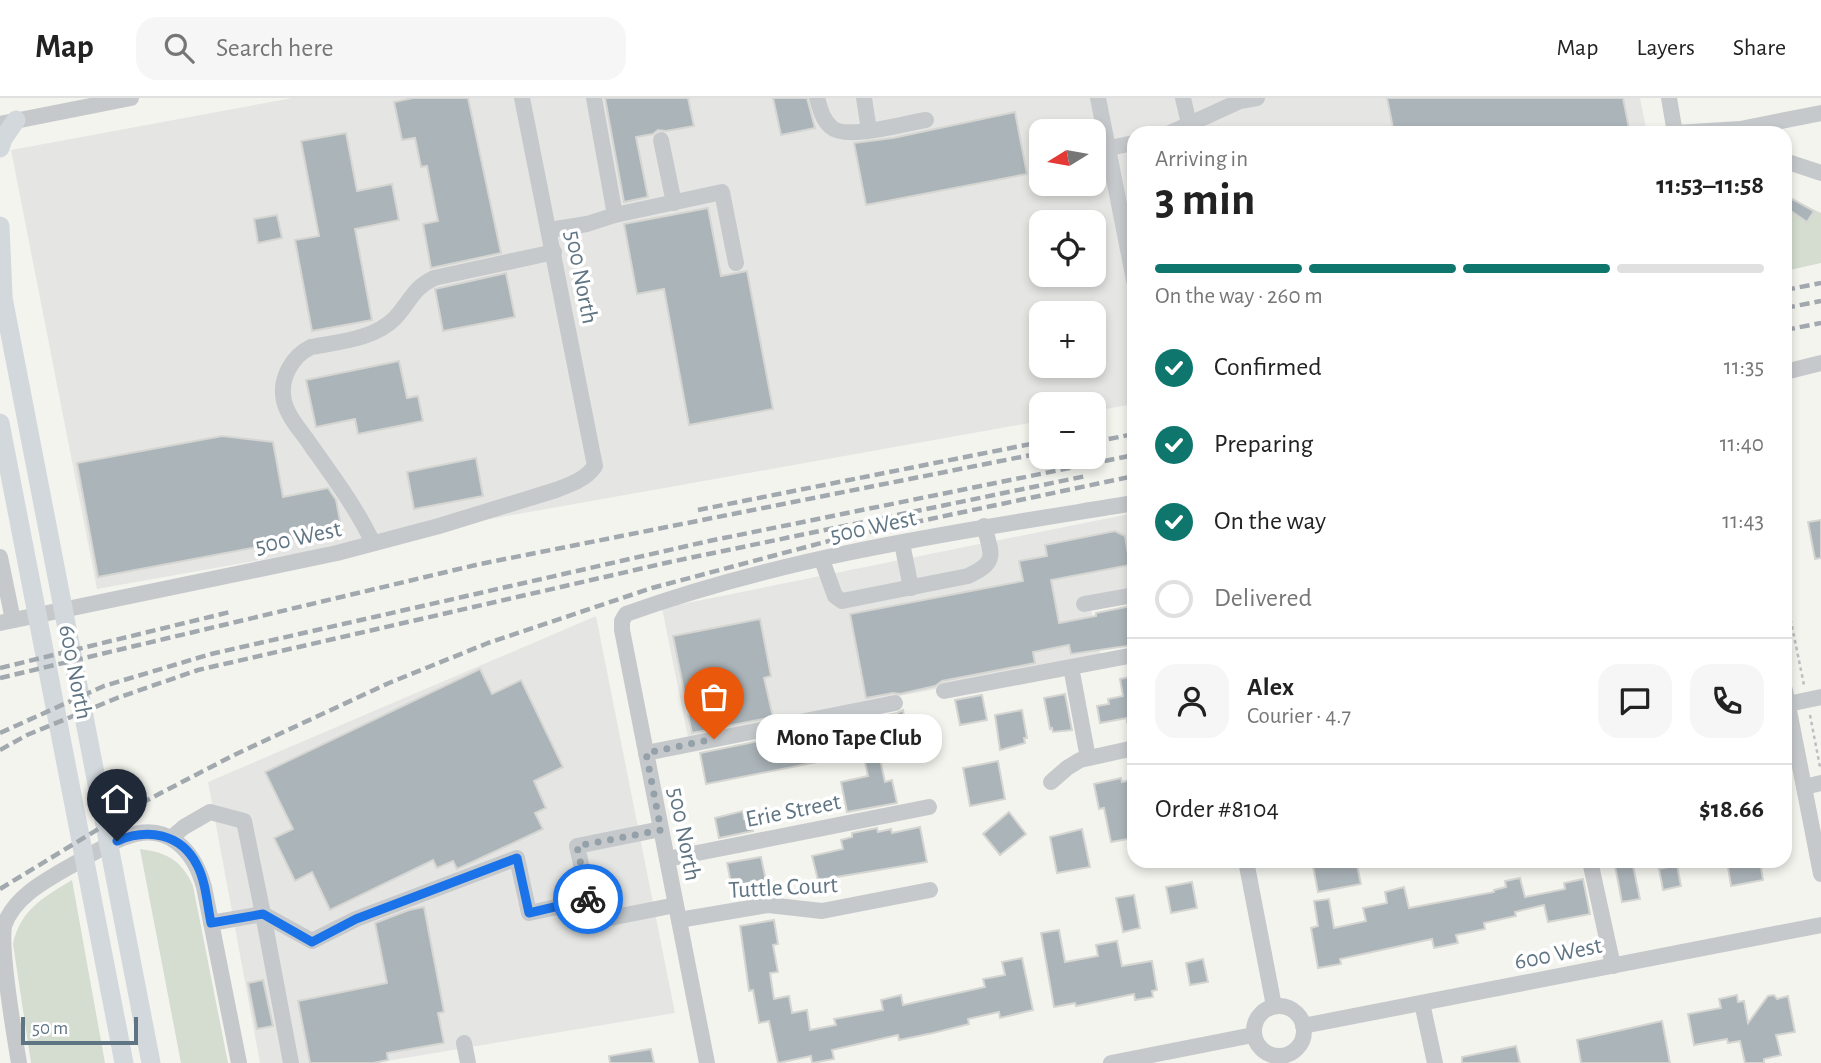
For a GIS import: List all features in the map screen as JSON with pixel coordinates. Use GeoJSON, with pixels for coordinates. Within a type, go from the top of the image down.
{"type":"FeatureCollection","features":[{"type":"Feature","properties":{"kind":"main road"},"geometry":{"type":"LineString","coordinates":[[0,148],[8,122]]}},
{"type":"Feature","properties":{"kind":"main road","name":"600 North"},"geometry":{"type":"LineString","coordinates":[[0,226],[2,290],[151,1063]]}},
{"type":"Feature","properties":{"kind":"main road","name":"600 North"},"geometry":{"type":"LineString","coordinates":[[0,423],[124,1063]]}},
{"type":"Feature","properties":{"kind":"street"},"geometry":{"type":"LineString","coordinates":[[8,122],[131,98]]}},
{"type":"Feature","properties":{"kind":"street","name":"500 North"},"geometry":{"type":"LineString","coordinates":[[522,98],[595,466]]}},
{"type":"Feature","properties":{"kind":"street"},"geometry":{"type":"LineString","coordinates":[[594,98],[615,215]]}},
{"type":"Feature","properties":{"kind":"street"},"geometry":{"type":"LineString","coordinates":[[817,98],[824,119],[833,130],[848,134],[926,120]]}},
{"type":"Feature","properties":{"kind":"street"},"geometry":{"type":"LineString","coordinates":[[864,98],[869,130]]}},
{"type":"Feature","properties":{"kind":"street"},"geometry":{"type":"LineString","coordinates":[[1098,98],[1127,244]]}},
{"type":"Feature","properties":{"kind":"street"},"geometry":{"type":"LineString","coordinates":[[1183,98],[1189,124]]}},
{"type":"Feature","properties":{"kind":"street"},"geometry":{"type":"LineString","coordinates":[[1185,126],[1240,101],[1257,98]]}},
{"type":"Feature","properties":{"kind":"street"},"geometry":{"type":"LineString","coordinates":[[1668,98],[1674,126]]}},
{"type":"Feature","properties":{"kind":"street"},"geometry":{"type":"LineString","coordinates":[[1755,126],[1821,113]]}},
{"type":"Feature","properties":{"kind":"street"},"geometry":{"type":"LineString","coordinates":[[662,140],[674,202]]}},
{"type":"Feature","properties":{"kind":"street"},"geometry":{"type":"LineString","coordinates":[[1108,148],[1127,144]]}},
{"type":"Feature","properties":{"kind":"street"},"geometry":{"type":"LineString","coordinates":[[1792,163],[1821,173]]}},
{"type":"Feature","properties":{"kind":"street"},"geometry":{"type":"LineString","coordinates":[[549,230],[587,224],[615,215],[722,192],[736,263]]}},
{"type":"Feature","properties":{"kind":"street"},"geometry":{"type":"LineString","coordinates":[[373,543],[345,494],[289,412],[284,391],[289,369],[302,351],[311,347],[378,331],[395,318],[420,285],[434,278],[554,252]]}},
{"type":"Feature","properties":{"kind":"street"},"geometry":{"type":"LineString","coordinates":[[1792,370],[1821,363]]}},
{"type":"Feature","properties":{"kind":"street","name":"500 West"},"geometry":{"type":"LineString","coordinates":[[6,622],[337,553],[439,526],[556,490],[584,478],[595,466]]}},
{"type":"Feature","properties":{"kind":"street","name":"500 West"},"geometry":{"type":"LineString","coordinates":[[626,614],[717,583],[984,526],[1127,504]]}},
{"type":"Feature","properties":{"kind":"street"},"geometry":{"type":"LineString","coordinates":[[822,560],[835,596],[842,601],[911,588],[968,576],[986,568],[992,554],[984,526]]}},
{"type":"Feature","properties":{"kind":"street"},"geometry":{"type":"LineString","coordinates":[[902,543],[911,588]]}},
{"type":"Feature","properties":{"kind":"street"},"geometry":{"type":"LineString","coordinates":[[0,557],[6,622]]}},
{"type":"Feature","properties":{"kind":"street"},"geometry":{"type":"LineString","coordinates":[[1084,604],[1127,596]]}},
{"type":"Feature","properties":{"kind":"street","name":"500 North"},"geometry":{"type":"LineString","coordinates":[[626,614],[622,621],[622,630],[707,1063]]}},
{"type":"Feature","properties":{"kind":"street"},"geometry":{"type":"LineString","coordinates":[[944,691],[1127,656]]}},
{"type":"Feature","properties":{"kind":"street"},"geometry":{"type":"LineString","coordinates":[[1071,667],[1088,758]]}},
{"type":"Feature","properties":{"kind":"street"},"geometry":{"type":"LineString","coordinates":[[1792,697],[1814,699]]}},
{"type":"Feature","properties":{"kind":"street"},"geometry":{"type":"LineString","coordinates":[[646,753],[895,703]]}},
{"type":"Feature","properties":{"kind":"street"},"geometry":{"type":"LineString","coordinates":[[1792,727],[1821,874]]}},
{"type":"Feature","properties":{"kind":"street"},"geometry":{"type":"LineString","coordinates":[[1051,782],[1072,763],[1127,750]]}},
{"type":"Feature","properties":{"kind":"street"},"geometry":{"type":"LineString","coordinates":[[1804,787],[1821,783]]}},
{"type":"Feature","properties":{"kind":"street","name":"Erie Street"},"geometry":{"type":"LineString","coordinates":[[667,859],[929,807]]}},
{"type":"Feature","properties":{"kind":"street"},"geometry":{"type":"LineString","coordinates":[[171,838],[210,812],[244,821],[291,1063]]}},
{"type":"Feature","properties":{"kind":"street"},"geometry":{"type":"LineString","coordinates":[[211,923],[263,914],[312,942],[356,919],[517,858],[529,913],[589,900],[577,846],[661,830]]}},
{"type":"Feature","properties":{"kind":"street"},"geometry":{"type":"LineString","coordinates":[[19,1063],[1,942],[2,929],[12,910],[32,891],[117,841],[130,835],[147,833],[171,838],[185,849],[197,865],[239,1063]]}},
{"type":"Feature","properties":{"kind":"street"},"geometry":{"type":"LineString","coordinates":[[1246,868],[1274,1006]]}},
{"type":"Feature","properties":{"kind":"street"},"geometry":{"type":"LineString","coordinates":[[1592,868],[1613,966]]}},
{"type":"Feature","properties":{"kind":"street","name":"Tuttle Court"},"geometry":{"type":"LineString","coordinates":[[589,900],[600,903],[610,918],[768,905],[822,911],[930,891]]}},
{"type":"Feature","properties":{"kind":"street","name":"600 West"},"geometry":{"type":"LineString","coordinates":[[1303,1026],[1821,925]]}},
{"type":"Feature","properties":{"kind":"street"},"geometry":{"type":"LineString","coordinates":[[1422,1003],[1435,1063]]}},
{"type":"Feature","properties":{"kind":"street"},"geometry":{"type":"LineString","coordinates":[[1274,1006],[1293,1010],[1303,1026],[1300,1046],[1283,1060],[1259,1048],[1253,1035],[1258,1016],[1274,1006]]}},
{"type":"Feature","properties":{"kind":"street"},"geometry":{"type":"LineString","coordinates":[[1111,1063],[1253,1035]]}},
{"type":"Feature","properties":{"kind":"street"},"geometry":{"type":"LineString","coordinates":[[464,1043],[468,1063]]}},
{"type":"Feature","properties":{"kind":"path"},"geometry":{"type":"LineString","coordinates":[[1792,618],[1814,699],[1821,773]]}},
{"type":"Feature","properties":{"kind":"shaded area"},"geometry":{"type":"Polygon","coordinates":[[[292,98],[1640,98],[1646,126],[1127,126],[1127,405],[1106,409],[1106,392],[1029,392],[1029,423],[97,589],[11,150],[292,98]]]}},
{"type":"Feature","properties":{"kind":"shaded area"},"geometry":{"type":"Polygon","coordinates":[[[1792,199],[1821,213],[1821,263],[1792,269],[1792,199]]]}},
{"type":"Feature","properties":{"kind":"shaded area"},"geometry":{"type":"Polygon","coordinates":[[[1127,514],[1127,602],[1091,609],[1101,657],[688,737],[662,608],[1127,514]]]}},
{"type":"Feature","properties":{"kind":"shaded area"},"geometry":{"type":"Polygon","coordinates":[[[596,616],[675,1013],[375,1063],[260,1063],[208,782],[596,616]]]}},
{"type":"Feature","properties":{"kind":"shaded area"},"geometry":{"type":"Polygon","coordinates":[[[140,849],[172,859],[184,870],[193,886],[228,1063],[181,1063],[140,849]]]}},
{"type":"Feature","properties":{"kind":"shaded area"},"geometry":{"type":"Polygon","coordinates":[[[72,880],[105,1063],[31,1063],[13,944],[16,932],[27,913],[72,880]]]}},
{"type":"Feature","properties":{"kind":"building"},"geometry":{"type":"Polygon","coordinates":[[[413,98],[468,98],[501,253],[431,268],[423,224],[438,221],[427,166],[421,167],[415,138],[402,140],[394,102],[413,98]]]}},
{"type":"Feature","properties":{"kind":"building"},"geometry":{"type":"Polygon","coordinates":[[[605,98],[688,98],[694,126],[658,130],[653,134],[636,137],[648,197],[624,202],[605,98]]]}},
{"type":"Feature","properties":{"kind":"building"},"geometry":{"type":"Polygon","coordinates":[[[773,98],[807,98],[815,128],[781,135],[773,98]]]}},
{"type":"Feature","properties":{"kind":"building"},"geometry":{"type":"Polygon","coordinates":[[[1387,98],[1623,98],[1629,126],[1393,126],[1387,98]]]}},
{"type":"Feature","properties":{"kind":"building"},"geometry":{"type":"Polygon","coordinates":[[[1015,112],[1027,174],[866,205],[854,143],[893,138],[1015,112]]]}},
{"type":"Feature","properties":{"kind":"building"},"geometry":{"type":"Polygon","coordinates":[[[346,133],[357,191],[392,184],[399,220],[355,229],[372,320],[312,331],[295,240],[319,236],[301,141],[346,133]]]}},
{"type":"Feature","properties":{"kind":"building"},"geometry":{"type":"Polygon","coordinates":[[[1792,199],[1814,211],[1807,222],[1792,212],[1792,199]]]}},
{"type":"Feature","properties":{"kind":"building"},"geometry":{"type":"Polygon","coordinates":[[[708,208],[721,276],[747,271],[773,409],[689,425],[664,289],[637,294],[624,224],[708,208]]]}},
{"type":"Feature","properties":{"kind":"building"},"geometry":{"type":"Polygon","coordinates":[[[277,215],[282,238],[258,243],[254,219],[277,215]]]}},
{"type":"Feature","properties":{"kind":"building"},"geometry":{"type":"Polygon","coordinates":[[[506,273],[515,317],[443,331],[435,289],[506,273]]]}},
{"type":"Feature","properties":{"kind":"building"},"geometry":{"type":"Polygon","coordinates":[[[399,361],[407,398],[418,396],[423,421],[358,434],[355,419],[316,427],[306,380],[399,361]]]}},
{"type":"Feature","properties":{"kind":"building"},"geometry":{"type":"Polygon","coordinates":[[[222,436],[273,442],[283,497],[328,488],[336,500],[342,531],[98,577],[77,463],[222,436]]]}},
{"type":"Feature","properties":{"kind":"building"},"geometry":{"type":"Polygon","coordinates":[[[476,458],[483,496],[414,509],[407,472],[476,458]]]}},
{"type":"Feature","properties":{"kind":"building"},"geometry":{"type":"Polygon","coordinates":[[[1821,520],[1821,558],[1815,559],[1808,522],[1821,520]]]}},
{"type":"Feature","properties":{"kind":"building"},"geometry":{"type":"Polygon","coordinates":[[[1115,531],[1125,536],[1127,566],[1051,580],[1059,623],[1127,607],[1127,646],[1071,654],[1069,645],[1033,652],[1035,663],[942,681],[935,686],[900,694],[866,698],[850,614],[1023,581],[1019,561],[1047,556],[1045,545],[1115,531]]]}},
{"type":"Feature","properties":{"kind":"building"},"geometry":{"type":"Polygon","coordinates":[[[760,619],[771,676],[764,678],[773,717],[692,733],[688,715],[697,713],[693,690],[684,691],[673,636],[760,619]]]}},
{"type":"Feature","properties":{"kind":"building"},"geometry":{"type":"Polygon","coordinates":[[[480,669],[492,694],[521,680],[563,767],[534,781],[546,808],[535,813],[543,829],[457,869],[453,861],[437,868],[433,860],[330,910],[312,872],[295,881],[274,838],[293,829],[265,772],[480,669]]]}},
{"type":"Feature","properties":{"kind":"building"},"geometry":{"type":"Polygon","coordinates":[[[1127,678],[1127,718],[1100,723],[1097,706],[1109,704],[1108,699],[1123,696],[1120,679],[1127,678]]]}},
{"type":"Feature","properties":{"kind":"building"},"geometry":{"type":"Polygon","coordinates":[[[1065,694],[1072,730],[1053,732],[1052,728],[1050,729],[1044,698],[1065,694]]]}},
{"type":"Feature","properties":{"kind":"building"},"geometry":{"type":"Polygon","coordinates":[[[982,695],[987,720],[960,725],[955,700],[982,695]]]}},
{"type":"Feature","properties":{"kind":"building"},"geometry":{"type":"Polygon","coordinates":[[[903,710],[909,744],[878,750],[885,782],[892,780],[897,803],[847,812],[841,782],[868,776],[863,753],[706,784],[700,753],[903,710]]]}},
{"type":"Feature","properties":{"kind":"building"},"geometry":{"type":"Polygon","coordinates":[[[1022,710],[1027,738],[1024,738],[1025,743],[1000,750],[995,715],[1022,710]]]}},
{"type":"Feature","properties":{"kind":"building"},"geometry":{"type":"Polygon","coordinates":[[[998,761],[1005,799],[970,806],[963,768],[998,761]]]}},
{"type":"Feature","properties":{"kind":"building"},"geometry":{"type":"Polygon","coordinates":[[[1121,778],[1122,782],[1127,781],[1127,839],[1111,842],[1104,808],[1099,809],[1094,784],[1121,778]]]}},
{"type":"Feature","properties":{"kind":"building"},"geometry":{"type":"Polygon","coordinates":[[[743,811],[744,819],[750,818],[753,831],[719,838],[715,818],[743,811]]]}},
{"type":"Feature","properties":{"kind":"building"},"geometry":{"type":"Polygon","coordinates":[[[1009,812],[1026,834],[1000,855],[983,834],[1009,812]]]}},
{"type":"Feature","properties":{"kind":"building"},"geometry":{"type":"Polygon","coordinates":[[[920,827],[927,862],[818,880],[812,856],[843,849],[841,840],[852,837],[852,833],[877,828],[878,832],[891,829],[892,833],[920,827]]]}},
{"type":"Feature","properties":{"kind":"building"},"geometry":{"type":"Polygon","coordinates":[[[1082,829],[1090,867],[1057,873],[1050,837],[1082,829]]]}},
{"type":"Feature","properties":{"kind":"building"},"geometry":{"type":"Polygon","coordinates":[[[761,857],[766,881],[732,888],[727,863],[761,857]]]}},
{"type":"Feature","properties":{"kind":"building"},"geometry":{"type":"Polygon","coordinates":[[[1313,868],[1358,868],[1361,884],[1318,892],[1313,868]]]}},
{"type":"Feature","properties":{"kind":"building"},"geometry":{"type":"Polygon","coordinates":[[[1615,868],[1633,868],[1640,899],[1622,902],[1615,868]]]}},
{"type":"Feature","properties":{"kind":"building"},"geometry":{"type":"Polygon","coordinates":[[[1678,868],[1681,886],[1663,890],[1659,869],[1678,868]]]}},
{"type":"Feature","properties":{"kind":"building"},"geometry":{"type":"Polygon","coordinates":[[[1728,868],[1761,868],[1763,880],[1731,886],[1728,868]]]}},
{"type":"Feature","properties":{"kind":"building"},"geometry":{"type":"Polygon","coordinates":[[[1520,878],[1525,897],[1565,889],[1564,883],[1583,879],[1590,914],[1548,922],[1544,905],[1515,912],[1516,916],[1484,923],[1485,929],[1456,935],[1458,943],[1434,948],[1432,939],[1340,959],[1341,964],[1318,968],[1311,928],[1318,926],[1314,901],[1329,899],[1334,928],[1366,921],[1363,908],[1387,903],[1385,892],[1404,887],[1409,908],[1494,892],[1506,887],[1505,881],[1520,878]]]}},
{"type":"Feature","properties":{"kind":"building"},"geometry":{"type":"Polygon","coordinates":[[[1192,882],[1197,908],[1171,913],[1166,887],[1192,882]]]}},
{"type":"Feature","properties":{"kind":"building"},"geometry":{"type":"Polygon","coordinates":[[[1134,895],[1140,928],[1123,932],[1116,898],[1134,895]]]}},
{"type":"Feature","properties":{"kind":"building"},"geometry":{"type":"Polygon","coordinates":[[[424,907],[444,1012],[438,1013],[444,1043],[387,1053],[388,1060],[373,1063],[310,1063],[298,1001],[387,983],[375,923],[424,907]]]}},
{"type":"Feature","properties":{"kind":"building"},"geometry":{"type":"Polygon","coordinates":[[[774,920],[778,944],[773,945],[778,972],[770,973],[774,999],[789,996],[792,1013],[807,1010],[810,1030],[836,1025],[834,1019],[883,1010],[881,1000],[901,995],[903,1005],[985,987],[983,979],[1005,975],[1002,962],[1022,958],[1033,1010],[1000,1018],[999,1012],[968,1019],[969,1024],[933,1033],[899,1040],[898,1035],[832,1050],[834,1059],[812,1063],[811,1056],[778,1063],[769,1021],[759,1023],[753,990],[749,991],[740,926],[774,920]]]}},
{"type":"Feature","properties":{"kind":"building"},"geometry":{"type":"Polygon","coordinates":[[[1059,930],[1065,962],[1098,956],[1096,945],[1117,941],[1122,966],[1152,961],[1157,990],[1152,991],[1153,997],[1135,1000],[1134,994],[1076,1006],[1075,1003],[1054,1007],[1041,933],[1059,930]]]}},
{"type":"Feature","properties":{"kind":"building"},"geometry":{"type":"Polygon","coordinates":[[[1203,959],[1208,982],[1190,985],[1186,963],[1203,959]]]}},
{"type":"Feature","properties":{"kind":"building"},"geometry":{"type":"Polygon","coordinates":[[[263,980],[273,1026],[257,1029],[248,983],[263,980]]]}},
{"type":"Feature","properties":{"kind":"building"},"geometry":{"type":"Polygon","coordinates":[[[1737,995],[1738,1002],[1744,1001],[1748,1023],[1768,996],[1774,995],[1777,999],[1788,996],[1795,1032],[1776,1035],[1781,1055],[1764,1059],[1764,1063],[1745,1063],[1740,1041],[1728,1043],[1727,1039],[1694,1045],[1688,1014],[1721,1008],[1719,999],[1737,995]]]}},
{"type":"Feature","properties":{"kind":"building"},"geometry":{"type":"Polygon","coordinates":[[[1662,1021],[1670,1063],[1581,1063],[1577,1040],[1662,1021]]]}},
{"type":"Feature","properties":{"kind":"building"},"geometry":{"type":"Polygon","coordinates":[[[1516,1046],[1520,1063],[1462,1063],[1462,1057],[1516,1046]]]}},
{"type":"Feature","properties":{"kind":"building"},"geometry":{"type":"Polygon","coordinates":[[[651,1049],[654,1063],[610,1063],[609,1056],[651,1049]]]}},
{"type":"Feature","properties":{"kind":"railway"},"geometry":{"type":"LineString","coordinates":[[1792,289],[1821,283]]}},
{"type":"Feature","properties":{"kind":"railway"},"geometry":{"type":"LineString","coordinates":[[1792,307],[1821,301]]}},
{"type":"Feature","properties":{"kind":"railway"},"geometry":{"type":"LineString","coordinates":[[1792,329],[1821,323]]}},
{"type":"Feature","properties":{"kind":"railway"},"geometry":{"type":"LineString","coordinates":[[1106,440],[1127,435]]}},
{"type":"Feature","properties":{"kind":"railway"},"geometry":{"type":"LineString","coordinates":[[698,510],[1029,444]]}},
{"type":"Feature","properties":{"kind":"railway"},"geometry":{"type":"LineString","coordinates":[[0,678],[480,564],[1029,455]]}},
{"type":"Feature","properties":{"kind":"railway"},"geometry":{"type":"LineString","coordinates":[[0,733],[104,686],[211,654],[709,541],[1127,456]]}},
{"type":"Feature","properties":{"kind":"railway"},"geometry":{"type":"LineString","coordinates":[[0,750],[27,735],[117,698],[198,670],[670,562],[1086,476]]}},
{"type":"Feature","properties":{"kind":"railway"},"geometry":{"type":"LineString","coordinates":[[0,889],[136,806],[234,755],[389,683],[488,643],[652,588],[840,538],[1127,477]]}},
{"type":"Feature","properties":{"kind":"railway"},"geometry":{"type":"LineString","coordinates":[[0,668],[230,612]]}},
{"type":"Feature","properties":{"kind":"way so far"},"geometry":{"type":"LineString","coordinates":[[588,899],[577,846],[661,830],[646,753],[714,739]]}},
{"type":"Feature","properties":{"kind":"place","name":"Mono Tape Club"},"geometry":{"type":"Point","coordinates":[714,739]}},
{"type":"Feature","properties":{"kind":"route"},"geometry":{"type":"LineString","coordinates":[[117,841],[130,835],[155,833],[171,838],[185,849],[197,865],[201,876],[211,923],[263,914],[312,942],[356,919],[517,858],[529,913],[588,899]]}}]}
